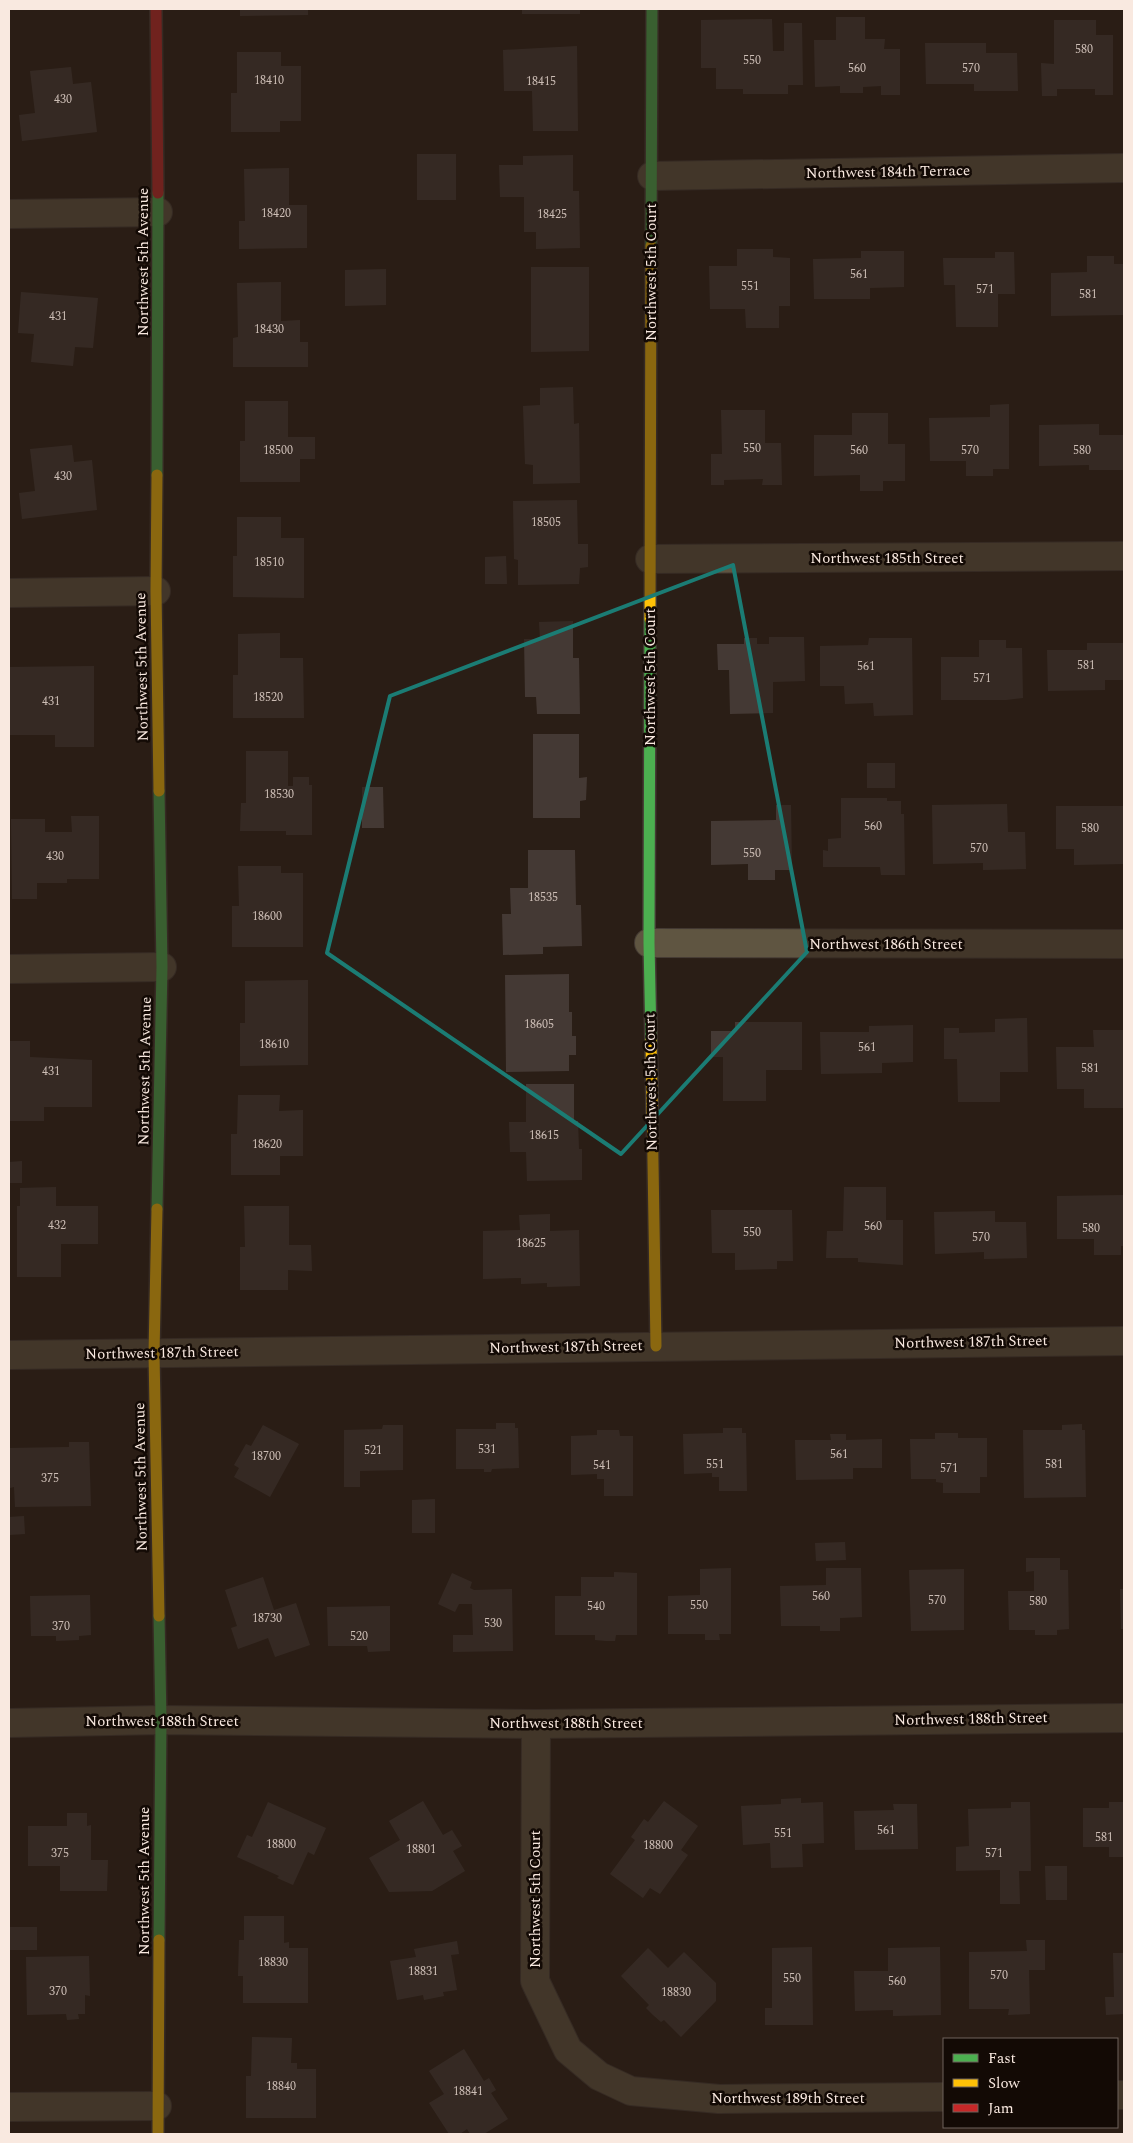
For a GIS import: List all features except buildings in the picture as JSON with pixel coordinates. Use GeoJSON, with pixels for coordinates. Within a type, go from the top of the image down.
{"type":"FeatureCollection","features":[{"type":"Feature","properties":{"kind":"street","name":"Northwest 5th Avenue"},"geometry":{"type":"LineString","coordinates":[[156,9],[158,212],[156,591],[162,967],[154,1354],[160,1720],[158,2134]]}},
{"type":"Feature","properties":{"kind":"street","name":"Northwest 5th Court"},"geometry":{"type":"LineString","coordinates":[[652,9],[649,943],[656,1346]]}},
{"type":"Feature","properties":{"kind":"street","name":"Northwest 184th Terrace"},"geometry":{"type":"LineString","coordinates":[[652,176],[1124,168]]}},
{"type":"Feature","properties":{"kind":"street"},"geometry":{"type":"LineString","coordinates":[[9,214],[158,212]]}},
{"type":"Feature","properties":{"kind":"street","name":"Northwest 185th Street"},"geometry":{"type":"LineString","coordinates":[[650,559],[1124,556]]}},
{"type":"Feature","properties":{"kind":"street"},"geometry":{"type":"LineString","coordinates":[[9,593],[156,591]]}},
{"type":"Feature","properties":{"kind":"street","name":"Northwest 186th Street"},"geometry":{"type":"LineString","coordinates":[[649,943],[1124,944]]}},
{"type":"Feature","properties":{"kind":"street"},"geometry":{"type":"LineString","coordinates":[[9,969],[162,967]]}},
{"type":"Feature","properties":{"kind":"street","name":"Northwest 187th Street"},"geometry":{"type":"LineString","coordinates":[[9,1356],[1124,1341]]}},
{"type":"Feature","properties":{"kind":"street","name":"Northwest 188th Street"},"geometry":{"type":"LineString","coordinates":[[9,1723],[160,1720],[536,1724],[1124,1718]]}},
{"type":"Feature","properties":{"kind":"street","name":"Northwest 5th Court"},"geometry":{"type":"LineString","coordinates":[[536,1724],[535,1981],[568,2050],[599,2076],[632,2091]]}},
{"type":"Feature","properties":{"kind":"street","name":"Northwest 189th Street"},"geometry":{"type":"LineString","coordinates":[[632,2091],[719,2099],[943,2097]]}},
{"type":"Feature","properties":{"kind":"street"},"geometry":{"type":"LineString","coordinates":[[9,2107],[157,2106]]}},
{"type":"Feature","properties":{"kind":"highlighted area"},"geometry":{"type":"Polygon","coordinates":[[[733,565],[807,952],[621,1154],[327,953],[390,696],[733,565]]]}},
{"type":"Feature","properties":{"kind":"traffic: fast"},"geometry":{"type":"LineString","coordinates":[[651,246],[652,9]]}},
{"type":"Feature","properties":{"kind":"traffic: fast"},"geometry":{"type":"LineString","coordinates":[[157,475],[158,193]]}},
{"type":"Feature","properties":{"kind":"traffic: fast"},"geometry":{"type":"LineString","coordinates":[[650,619],[649,943],[651,1040]]}},
{"type":"Feature","properties":{"kind":"traffic: fast"},"geometry":{"type":"LineString","coordinates":[[157,1209],[162,967],[159,791]]}},
{"type":"Feature","properties":{"kind":"traffic: fast"},"geometry":{"type":"LineString","coordinates":[[159,1616],[161,1720],[159,1940]]}},
{"type":"Feature","properties":{"kind":"traffic: slow"},"geometry":{"type":"LineString","coordinates":[[650,619],[651,246]]}},
{"type":"Feature","properties":{"kind":"traffic: slow"},"geometry":{"type":"LineString","coordinates":[[157,475],[156,591],[159,791]]}},
{"type":"Feature","properties":{"kind":"traffic: slow"},"geometry":{"type":"LineString","coordinates":[[651,1040],[656,1346]]}},
{"type":"Feature","properties":{"kind":"traffic: slow"},"geometry":{"type":"LineString","coordinates":[[157,1209],[154,1354],[159,1616]]}},
{"type":"Feature","properties":{"kind":"traffic: slow"},"geometry":{"type":"LineString","coordinates":[[158,2134],[159,1940]]}},
{"type":"Feature","properties":{"kind":"traffic: jam"},"geometry":{"type":"LineString","coordinates":[[156,9],[158,193]]}}]}
